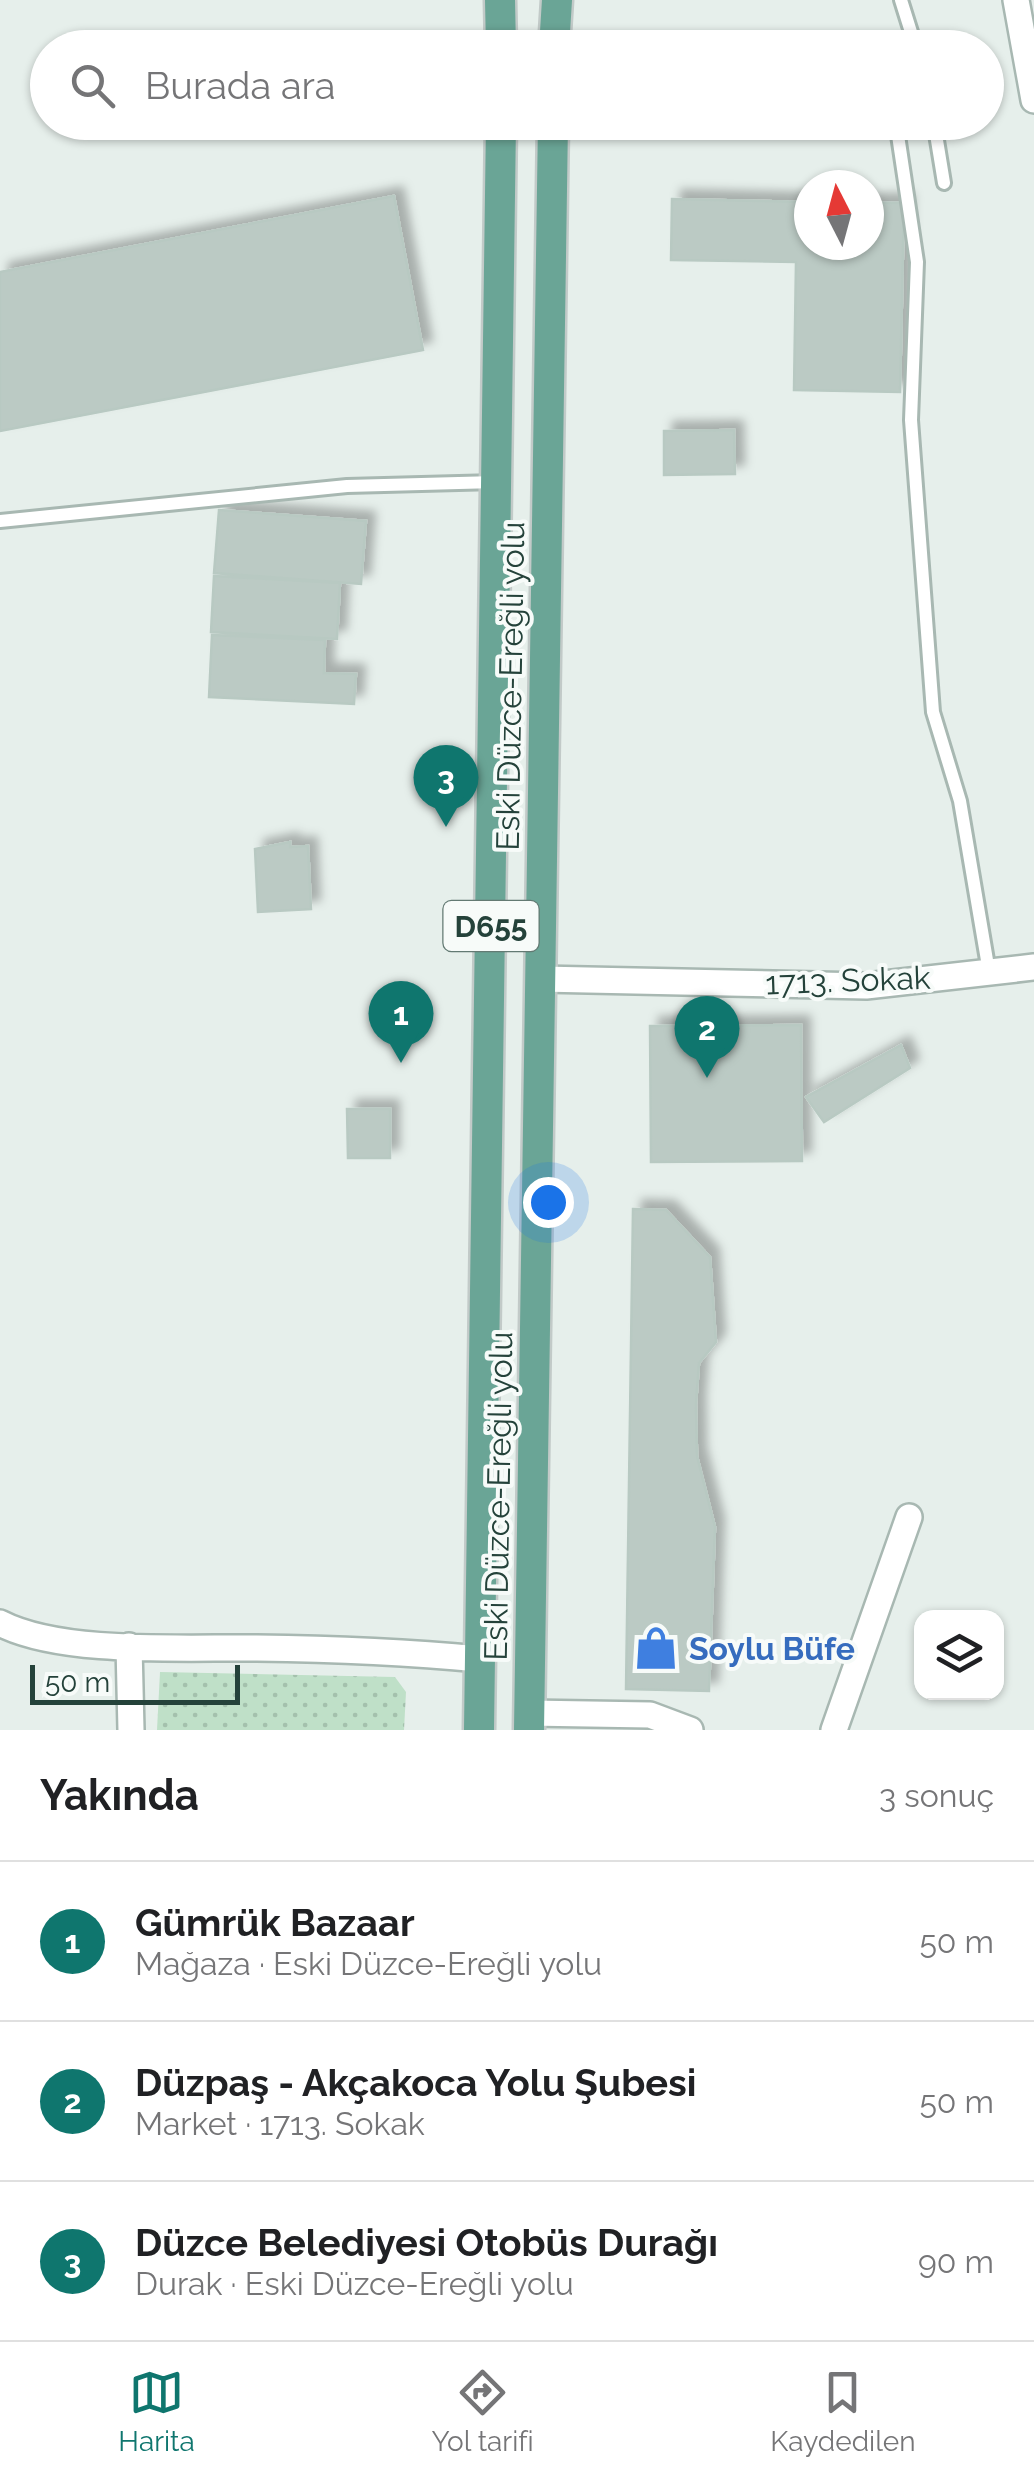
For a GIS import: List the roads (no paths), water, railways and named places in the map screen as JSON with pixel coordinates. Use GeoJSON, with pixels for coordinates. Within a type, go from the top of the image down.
{"type":"FeatureCollection","features":[{"type":"Feature","properties":{"kind":"main road"},"geometry":{"type":"LineString","coordinates":[[500,0],[501,30]]}},
{"type":"Feature","properties":{"kind":"main road"},"geometry":{"type":"LineString","coordinates":[[555,30],[557,0]]}},
{"type":"Feature","properties":{"kind":"main road","name":"Eski Düzce-Ereğli yolu"},"geometry":{"type":"LineString","coordinates":[[479,1730],[500,140]]}},
{"type":"Feature","properties":{"kind":"main road","name":"Eski Düzce-Ereğli yolu"},"geometry":{"type":"LineString","coordinates":[[529,1722],[552,140]]}},
{"type":"Feature","properties":{"kind":"street"},"geometry":{"type":"LineString","coordinates":[[1016,0],[1034,100]]}},
{"type":"Feature","properties":{"kind":"street","name":"1713. Sokak"},"geometry":{"type":"LineString","coordinates":[[540,978],[866,986],[1034,966]]}},
{"type":"Feature","properties":{"kind":"street"},"geometry":{"type":"LineString","coordinates":[[834,1730],[909,1517]]}},
{"type":"Feature","properties":{"kind":"street"},"geometry":{"type":"LineString","coordinates":[[0,1623],[21,1634],[129,1646],[383,1650],[479,1660]]}},
{"type":"Feature","properties":{"kind":"street"},"geometry":{"type":"LineString","coordinates":[[129,1646],[131,1730]]}},
{"type":"Feature","properties":{"kind":"street"},"geometry":{"type":"LineString","coordinates":[[529,1722],[650,1715],[690,1730]]}},
{"type":"Feature","properties":{"kind":"lane"},"geometry":{"type":"LineString","coordinates":[[901,0],[910,30]]}},
{"type":"Feature","properties":{"kind":"lane"},"geometry":{"type":"LineString","coordinates":[[899,140],[917,262],[911,420],[933,712],[960,801],[989,972]]}},
{"type":"Feature","properties":{"kind":"lane"},"geometry":{"type":"LineString","coordinates":[[937,140],[944,183]]}},
{"type":"Feature","properties":{"kind":"lane"},"geometry":{"type":"LineString","coordinates":[[0,521],[347,486],[497,482]]}},
{"type":"Feature","properties":{"kind":"place","name":"Düzce Belediyesi Otobüs Durağı"},"geometry":{"type":"Point","coordinates":[446,827]}},
{"type":"Feature","properties":{"kind":"place","name":"Gümrük Bazaar"},"geometry":{"type":"Point","coordinates":[401,1063]}},
{"type":"Feature","properties":{"kind":"place","name":"Düzpaş - Akçakoca Yolu Şubesi"},"geometry":{"type":"Point","coordinates":[707,1078]}},
{"type":"Feature","properties":{"kind":"place","name":"Soylu Büfe"},"geometry":{"type":"Point","coordinates":[656,1648]}}]}
